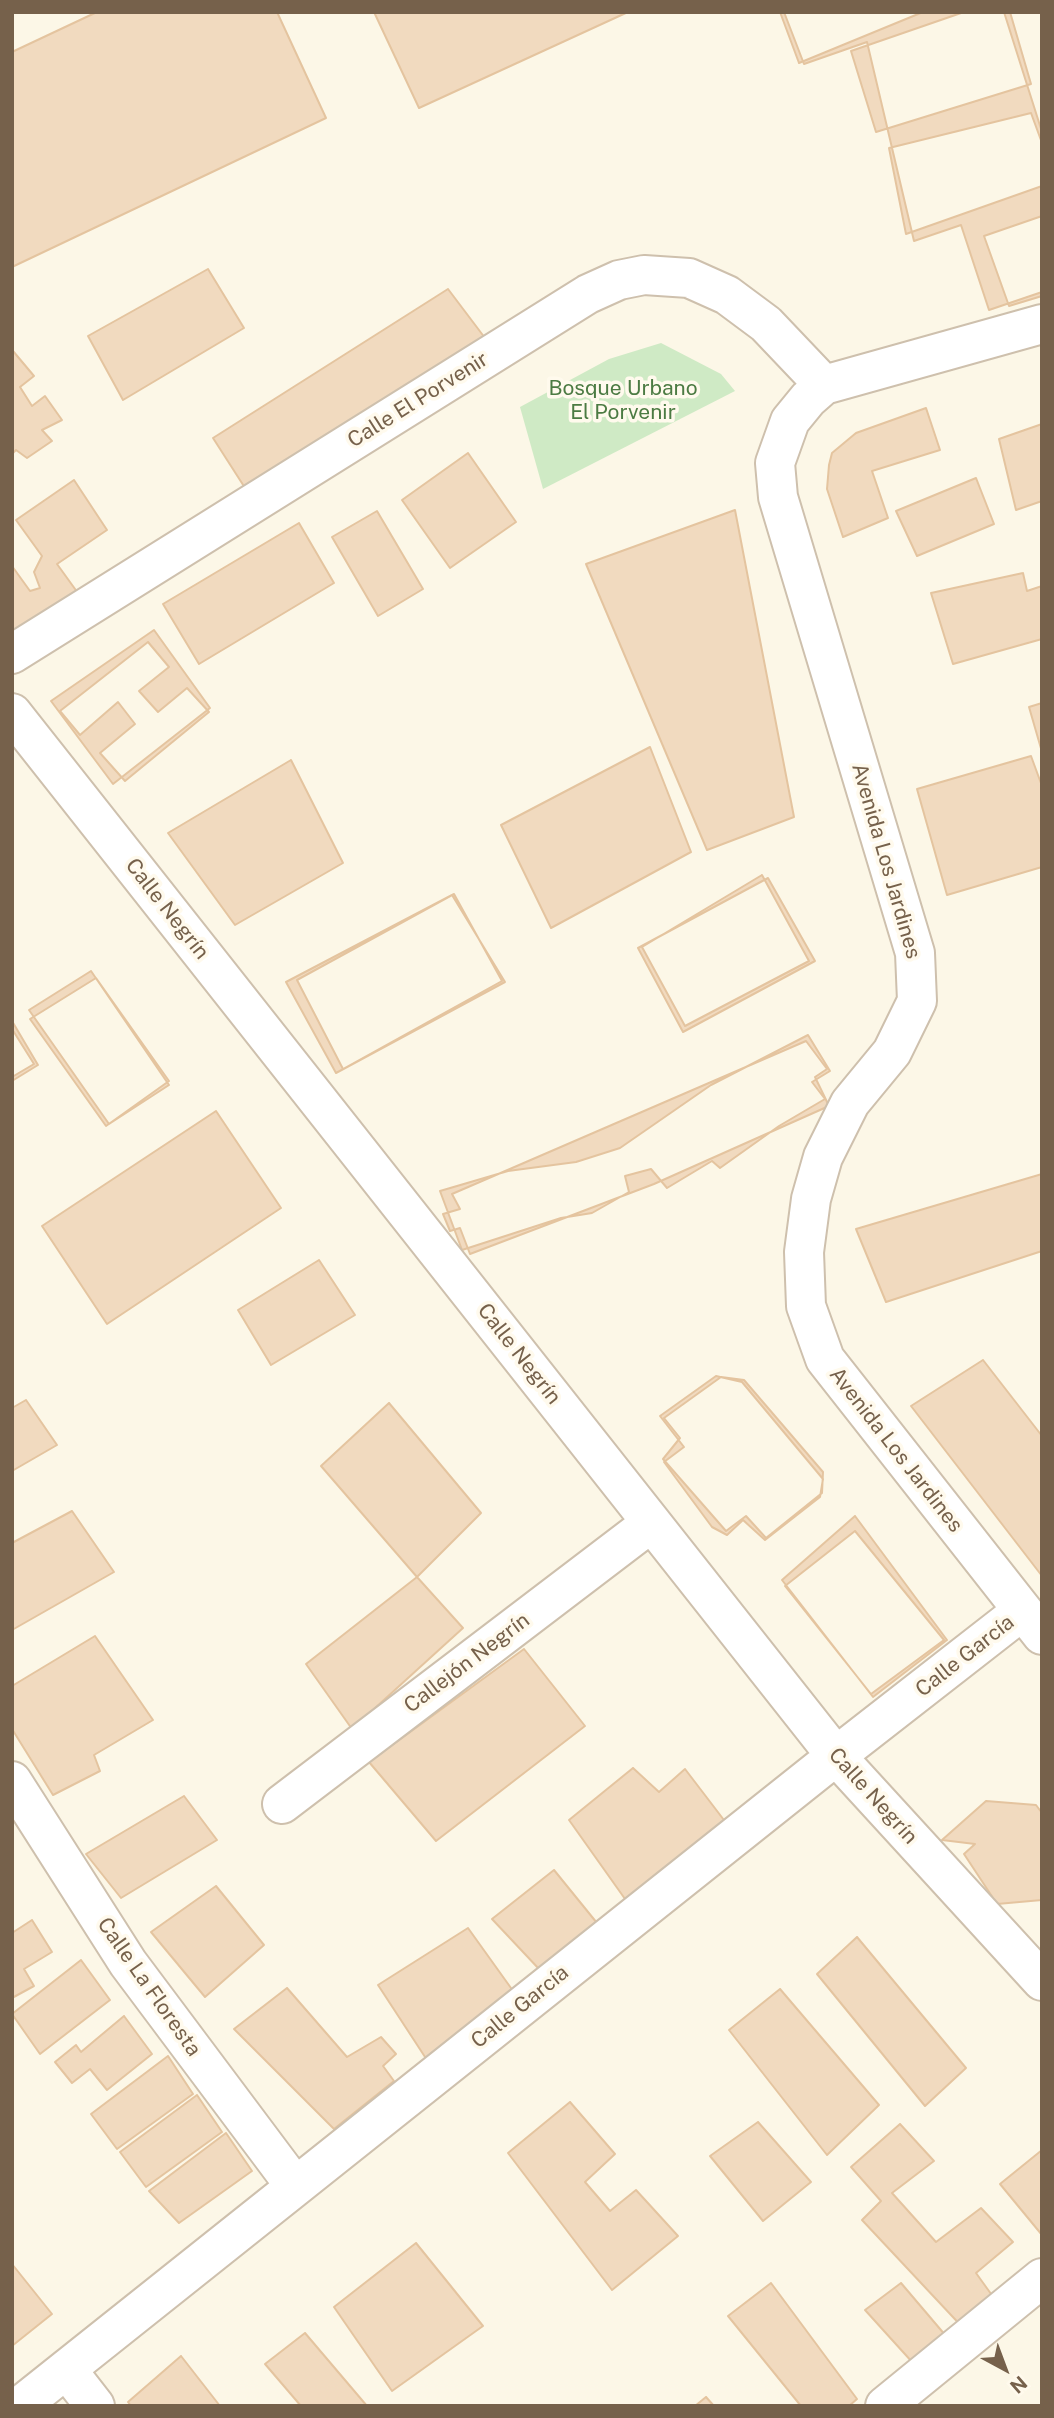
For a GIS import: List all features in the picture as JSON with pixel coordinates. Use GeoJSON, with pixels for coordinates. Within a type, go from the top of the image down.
{"type":"FeatureCollection","features":[{"type":"Feature","properties":{"kind":"street","name":"Calle El Porvenir"},"geometry":{"type":"LineString","coordinates":[[12,654],[588,294],[619,280],[644,275],[689,278],[727,295],[766,324],[824,385]]}},
{"type":"Feature","properties":{"kind":"street"},"geometry":{"type":"LineString","coordinates":[[824,385],[1042,324]]}},
{"type":"Feature","properties":{"kind":"street","name":"Avenida Los Jardines"},"geometry":{"type":"LineString","coordinates":[[824,385],[790,421],[775,463],[778,497],[915,953],[917,1001],[892,1052],[850,1103],[823,1157],[811,1199],[804,1252],[806,1306],[825,1359],[1032,1623]]}},
{"type":"Feature","properties":{"kind":"street","name":"Calle Negrín"},"geometry":{"type":"LineString","coordinates":[[12,713],[836,1756],[1042,1981]]}},
{"type":"Feature","properties":{"kind":"street","name":"Callejón Negrín"},"geometry":{"type":"LineString","coordinates":[[282,1804],[651,1522]]}},
{"type":"Feature","properties":{"kind":"street","name":"Calle García"},"geometry":{"type":"LineString","coordinates":[[20,2406],[836,1756],[1032,1623]]}},
{"type":"Feature","properties":{"kind":"street","name":"Calle La Floresta"},"geometry":{"type":"LineString","coordinates":[[12,1781],[128,1963],[295,2186]]}},
{"type":"Feature","properties":{"kind":"street"},"geometry":{"type":"LineString","coordinates":[[885,2406],[1042,2277]]}},
{"type":"Feature","properties":{"kind":"street"},"geometry":{"type":"LineString","coordinates":[[67,2370],[95,2406]]}},
{"type":"Feature","properties":{"kind":"green space","name":"Bosque Urbano El Porvenir"},"geometry":{"type":"Polygon","coordinates":[[[661,343],[721,374],[735,391],[543,489],[520,407],[609,359],[661,343]]]}},
{"type":"Feature","properties":{"kind":"building"},"geometry":{"type":"Polygon","coordinates":[[[97,12],[277,12],[326,118],[12,267],[12,52],[97,12]]]}},
{"type":"Feature","properties":{"kind":"building"},"geometry":{"type":"Polygon","coordinates":[[[374,12],[628,12],[419,108],[374,12]]]}},
{"type":"Feature","properties":{"kind":"building"},"geometry":{"type":"Polygon","coordinates":[[[780,12],[923,12],[799,63],[780,12]]]}},
{"type":"Feature","properties":{"kind":"building"},"geometry":{"type":"Polygon","coordinates":[[[784,12],[1004,12],[1042,132],[1042,292],[989,310],[961,225],[914,241],[867,42],[804,64],[784,12]]]}},
{"type":"Feature","properties":{"kind":"building"},"geometry":{"type":"Polygon","coordinates":[[[964,12],[1010,12],[1031,84],[876,132],[851,51],[964,12]]]}},
{"type":"Feature","properties":{"kind":"building"},"geometry":{"type":"Polygon","coordinates":[[[1031,113],[1042,143],[1042,186],[906,234],[889,148],[1031,113]]]}},
{"type":"Feature","properties":{"kind":"building"},"geometry":{"type":"Polygon","coordinates":[[[1042,216],[1042,296],[1009,306],[984,236],[1042,216]]]}},
{"type":"Feature","properties":{"kind":"building"},"geometry":{"type":"Polygon","coordinates":[[[208,269],[244,328],[123,400],[88,336],[208,269]]]}},
{"type":"Feature","properties":{"kind":"building"},"geometry":{"type":"Polygon","coordinates":[[[448,289],[485,338],[247,491],[213,438],[448,289]]]}},
{"type":"Feature","properties":{"kind":"building"},"geometry":{"type":"Polygon","coordinates":[[[13,351],[34,376],[20,387],[32,406],[45,396],[62,420],[42,430],[52,441],[27,458],[16,450],[12,454],[13,351]]]}},
{"type":"Feature","properties":{"kind":"building"},"geometry":{"type":"Polygon","coordinates":[[[926,408],[940,450],[872,471],[888,518],[843,537],[827,489],[832,453],[856,433],[926,408]]]}},
{"type":"Feature","properties":{"kind":"building"},"geometry":{"type":"Polygon","coordinates":[[[1042,424],[1042,501],[1016,510],[999,439],[1042,424]]]}},
{"type":"Feature","properties":{"kind":"building"},"geometry":{"type":"Polygon","coordinates":[[[468,453],[516,522],[450,568],[402,500],[468,453]]]}},
{"type":"Feature","properties":{"kind":"building"},"geometry":{"type":"Polygon","coordinates":[[[976,478],[994,524],[917,556],[896,511],[976,478]]]}},
{"type":"Feature","properties":{"kind":"building"},"geometry":{"type":"Polygon","coordinates":[[[74,480],[107,530],[57,564],[83,600],[12,642],[12,566],[30,591],[40,588],[34,572],[42,556],[16,520],[74,480]]]}},
{"type":"Feature","properties":{"kind":"building"},"geometry":{"type":"Polygon","coordinates":[[[735,510],[794,817],[707,850],[586,564],[735,510]]]}},
{"type":"Feature","properties":{"kind":"building"},"geometry":{"type":"Polygon","coordinates":[[[377,511],[423,589],[378,616],[332,537],[377,511]]]}},
{"type":"Feature","properties":{"kind":"building"},"geometry":{"type":"Polygon","coordinates":[[[299,523],[334,583],[199,664],[163,604],[299,523]]]}},
{"type":"Feature","properties":{"kind":"building"},"geometry":{"type":"Polygon","coordinates":[[[1023,573],[1027,591],[1042,586],[1042,639],[953,664],[931,593],[1023,573]]]}},
{"type":"Feature","properties":{"kind":"building"},"geometry":{"type":"Polygon","coordinates":[[[154,630],[210,708],[113,784],[51,701],[154,630]]]}},
{"type":"Feature","properties":{"kind":"building"},"geometry":{"type":"Polygon","coordinates":[[[148,642],[169,667],[139,691],[158,712],[187,688],[209,712],[125,781],[100,753],[135,724],[118,702],[80,735],[60,711],[148,642]]]}},
{"type":"Feature","properties":{"kind":"building"},"geometry":{"type":"Polygon","coordinates":[[[1042,703],[1042,752],[1029,707],[1042,703]]]}},
{"type":"Feature","properties":{"kind":"building"},"geometry":{"type":"Polygon","coordinates":[[[650,747],[691,852],[551,928],[501,825],[650,747]]]}},
{"type":"Feature","properties":{"kind":"building"},"geometry":{"type":"Polygon","coordinates":[[[1031,756],[1042,786],[1042,867],[947,895],[917,789],[1031,756]]]}},
{"type":"Feature","properties":{"kind":"building"},"geometry":{"type":"Polygon","coordinates":[[[291,760],[343,863],[235,925],[168,833],[291,760]]]}},
{"type":"Feature","properties":{"kind":"building"},"geometry":{"type":"Polygon","coordinates":[[[762,875],[809,961],[685,1026],[642,947],[762,875]]]}},
{"type":"Feature","properties":{"kind":"building"},"geometry":{"type":"Polygon","coordinates":[[[768,878],[815,961],[683,1032],[638,948],[768,878]]]}},
{"type":"Feature","properties":{"kind":"building"},"geometry":{"type":"Polygon","coordinates":[[[454,894],[502,981],[343,1069],[297,980],[454,894]]]}},
{"type":"Feature","properties":{"kind":"building"},"geometry":{"type":"Polygon","coordinates":[[[452,895],[505,982],[336,1073],[286,982],[452,895]]]}},
{"type":"Feature","properties":{"kind":"building"},"geometry":{"type":"Polygon","coordinates":[[[91,971],[169,1085],[109,1124],[29,1010],[91,971]]]}},
{"type":"Feature","properties":{"kind":"building"},"geometry":{"type":"Polygon","coordinates":[[[96,978],[169,1081],[106,1126],[30,1019],[96,978]]]}},
{"type":"Feature","properties":{"kind":"building"},"geometry":{"type":"Polygon","coordinates":[[[12,1021],[38,1065],[12,1081],[12,1021]]]}},
{"type":"Feature","properties":{"kind":"building"},"geometry":{"type":"Polygon","coordinates":[[[12,1029],[34,1064],[12,1077],[12,1029]]]}},
{"type":"Feature","properties":{"kind":"building"},"geometry":{"type":"Polygon","coordinates":[[[808,1035],[830,1071],[812,1082],[825,1099],[779,1126],[720,1168],[712,1161],[667,1188],[651,1169],[625,1176],[629,1192],[592,1213],[561,1218],[462,1250],[440,1191],[508,1171],[576,1162],[620,1148],[711,1085],[808,1035]]]}},
{"type":"Feature","properties":{"kind":"building"},"geometry":{"type":"Polygon","coordinates":[[[806,1041],[827,1069],[815,1077],[829,1106],[654,1184],[470,1254],[460,1228],[450,1231],[443,1214],[460,1209],[452,1194],[806,1041]]]}},
{"type":"Feature","properties":{"kind":"building"},"geometry":{"type":"Polygon","coordinates":[[[216,1111],[281,1208],[107,1324],[42,1226],[216,1111]]]}},
{"type":"Feature","properties":{"kind":"building"},"geometry":{"type":"Polygon","coordinates":[[[1042,1174],[1042,1251],[886,1302],[856,1229],[1042,1174]]]}},
{"type":"Feature","properties":{"kind":"building"},"geometry":{"type":"Polygon","coordinates":[[[319,1260],[355,1315],[271,1365],[238,1310],[319,1260]]]}},
{"type":"Feature","properties":{"kind":"building"},"geometry":{"type":"Polygon","coordinates":[[[983,1360],[1042,1436],[1042,1576],[911,1406],[983,1360]]]}},
{"type":"Feature","properties":{"kind":"building"},"geometry":{"type":"Polygon","coordinates":[[[716,1376],[742,1382],[823,1479],[820,1497],[765,1540],[743,1520],[727,1535],[712,1527],[664,1462],[684,1447],[660,1416],[716,1376]]]}},
{"type":"Feature","properties":{"kind":"building"},"geometry":{"type":"Polygon","coordinates":[[[721,1377],[744,1380],[823,1472],[822,1493],[766,1538],[746,1516],[726,1531],[663,1459],[680,1438],[664,1418],[721,1377]]]}},
{"type":"Feature","properties":{"kind":"building"},"geometry":{"type":"Polygon","coordinates":[[[26,1400],[57,1445],[12,1471],[12,1408],[26,1400]]]}},
{"type":"Feature","properties":{"kind":"building"},"geometry":{"type":"Polygon","coordinates":[[[389,1403],[481,1513],[417,1577],[321,1466],[389,1403]]]}},
{"type":"Feature","properties":{"kind":"building"},"geometry":{"type":"Polygon","coordinates":[[[72,1511],[114,1572],[12,1630],[12,1543],[72,1511]]]}},
{"type":"Feature","properties":{"kind":"building"},"geometry":{"type":"Polygon","coordinates":[[[855,1516],[947,1640],[873,1697],[782,1580],[855,1516]]]}},
{"type":"Feature","properties":{"kind":"building"},"geometry":{"type":"Polygon","coordinates":[[[855,1531],[944,1640],[871,1694],[785,1586],[855,1531]]]}},
{"type":"Feature","properties":{"kind":"building"},"geometry":{"type":"Polygon","coordinates":[[[417,1577],[463,1628],[352,1729],[306,1664],[417,1577]]]}},
{"type":"Feature","properties":{"kind":"building"},"geometry":{"type":"Polygon","coordinates":[[[95,1636],[153,1720],[94,1755],[100,1771],[53,1795],[12,1729],[12,1686],[95,1636]]]}},
{"type":"Feature","properties":{"kind":"building"},"geometry":{"type":"Polygon","coordinates":[[[524,1649],[585,1726],[436,1841],[369,1762],[524,1649]]]}},
{"type":"Feature","properties":{"kind":"building"},"geometry":{"type":"Polygon","coordinates":[[[633,1768],[659,1792],[685,1769],[727,1824],[630,1906],[569,1820],[633,1768]]]}},
{"type":"Feature","properties":{"kind":"building"},"geometry":{"type":"Polygon","coordinates":[[[184,1796],[217,1840],[121,1898],[86,1854],[184,1796]]]}},
{"type":"Feature","properties":{"kind":"building"},"geometry":{"type":"Polygon","coordinates":[[[986,1801],[1036,1805],[1042,1813],[1042,1900],[997,1904],[964,1854],[975,1844],[942,1840],[986,1801]]]}},
{"type":"Feature","properties":{"kind":"building"},"geometry":{"type":"Polygon","coordinates":[[[554,1870],[597,1923],[539,1969],[492,1919],[554,1870]]]}},
{"type":"Feature","properties":{"kind":"building"},"geometry":{"type":"Polygon","coordinates":[[[216,1886],[264,1945],[205,1997],[151,1932],[216,1886]]]}},
{"type":"Feature","properties":{"kind":"building"},"geometry":{"type":"Polygon","coordinates":[[[32,1920],[52,1952],[24,1969],[34,1986],[12,1998],[12,1933],[32,1920]]]}},
{"type":"Feature","properties":{"kind":"building"},"geometry":{"type":"Polygon","coordinates":[[[468,1928],[516,1995],[427,2060],[378,1985],[468,1928]]]}},
{"type":"Feature","properties":{"kind":"building"},"geometry":{"type":"Polygon","coordinates":[[[857,1937],[966,2068],[925,2106],[817,1974],[857,1937]]]}},
{"type":"Feature","properties":{"kind":"building"},"geometry":{"type":"Polygon","coordinates":[[[81,1960],[110,2000],[40,2054],[12,2014],[81,1960]]]}},
{"type":"Feature","properties":{"kind":"building"},"geometry":{"type":"Polygon","coordinates":[[[287,1988],[347,2057],[381,2037],[396,2054],[383,2066],[394,2081],[334,2129],[234,2029],[287,1988]]]}},
{"type":"Feature","properties":{"kind":"building"},"geometry":{"type":"Polygon","coordinates":[[[780,1989],[879,2105],[827,2155],[729,2030],[780,1989]]]}},
{"type":"Feature","properties":{"kind":"building"},"geometry":{"type":"Polygon","coordinates":[[[124,2016],[152,2054],[107,2090],[90,2069],[72,2083],[55,2062],[76,2045],[81,2052],[124,2016]]]}},
{"type":"Feature","properties":{"kind":"building"},"geometry":{"type":"Polygon","coordinates":[[[168,2056],[193,2094],[117,2149],[91,2114],[168,2056]]]}},
{"type":"Feature","properties":{"kind":"building"},"geometry":{"type":"Polygon","coordinates":[[[197,2095],[222,2132],[146,2187],[120,2152],[197,2095]]]}},
{"type":"Feature","properties":{"kind":"building"},"geometry":{"type":"Polygon","coordinates":[[[570,2102],[615,2154],[585,2182],[610,2211],[636,2190],[678,2236],[612,2290],[508,2153],[570,2102]]]}},
{"type":"Feature","properties":{"kind":"building"},"geometry":{"type":"Polygon","coordinates":[[[758,2122],[811,2182],[763,2221],[710,2156],[758,2122]]]}},
{"type":"Feature","properties":{"kind":"building"},"geometry":{"type":"Polygon","coordinates":[[[900,2124],[934,2161],[892,2193],[936,2242],[981,2208],[1013,2242],[976,2273],[999,2305],[966,2331],[862,2220],[881,2201],[851,2167],[900,2124]]]}},
{"type":"Feature","properties":{"kind":"building"},"geometry":{"type":"Polygon","coordinates":[[[226,2133],[252,2171],[179,2223],[149,2191],[226,2133]]]}},
{"type":"Feature","properties":{"kind":"building"},"geometry":{"type":"Polygon","coordinates":[[[1042,2150],[1042,2235],[1000,2184],[1042,2150]]]}},
{"type":"Feature","properties":{"kind":"building"},"geometry":{"type":"Polygon","coordinates":[[[416,2243],[483,2326],[392,2391],[334,2307],[416,2243]]]}},
{"type":"Feature","properties":{"kind":"building"},"geometry":{"type":"Polygon","coordinates":[[[12,2264],[52,2314],[12,2346],[12,2264]]]}},
{"type":"Feature","properties":{"kind":"building"},"geometry":{"type":"Polygon","coordinates":[[[771,2283],[857,2399],[849,2406],[801,2406],[728,2316],[771,2283]]]}},
{"type":"Feature","properties":{"kind":"building"},"geometry":{"type":"Polygon","coordinates":[[[901,2283],[946,2336],[913,2363],[865,2310],[901,2283]]]}},
{"type":"Feature","properties":{"kind":"building"},"geometry":{"type":"Polygon","coordinates":[[[305,2333],[367,2406],[301,2406],[265,2364],[305,2333]]]}},
{"type":"Feature","properties":{"kind":"building"},"geometry":{"type":"Polygon","coordinates":[[[181,2356],[220,2406],[131,2406],[128,2402],[181,2356]]]}},
{"type":"Feature","properties":{"kind":"building"},"geometry":{"type":"Polygon","coordinates":[[[706,2397],[714,2406],[695,2406],[706,2397]]]}}]}
